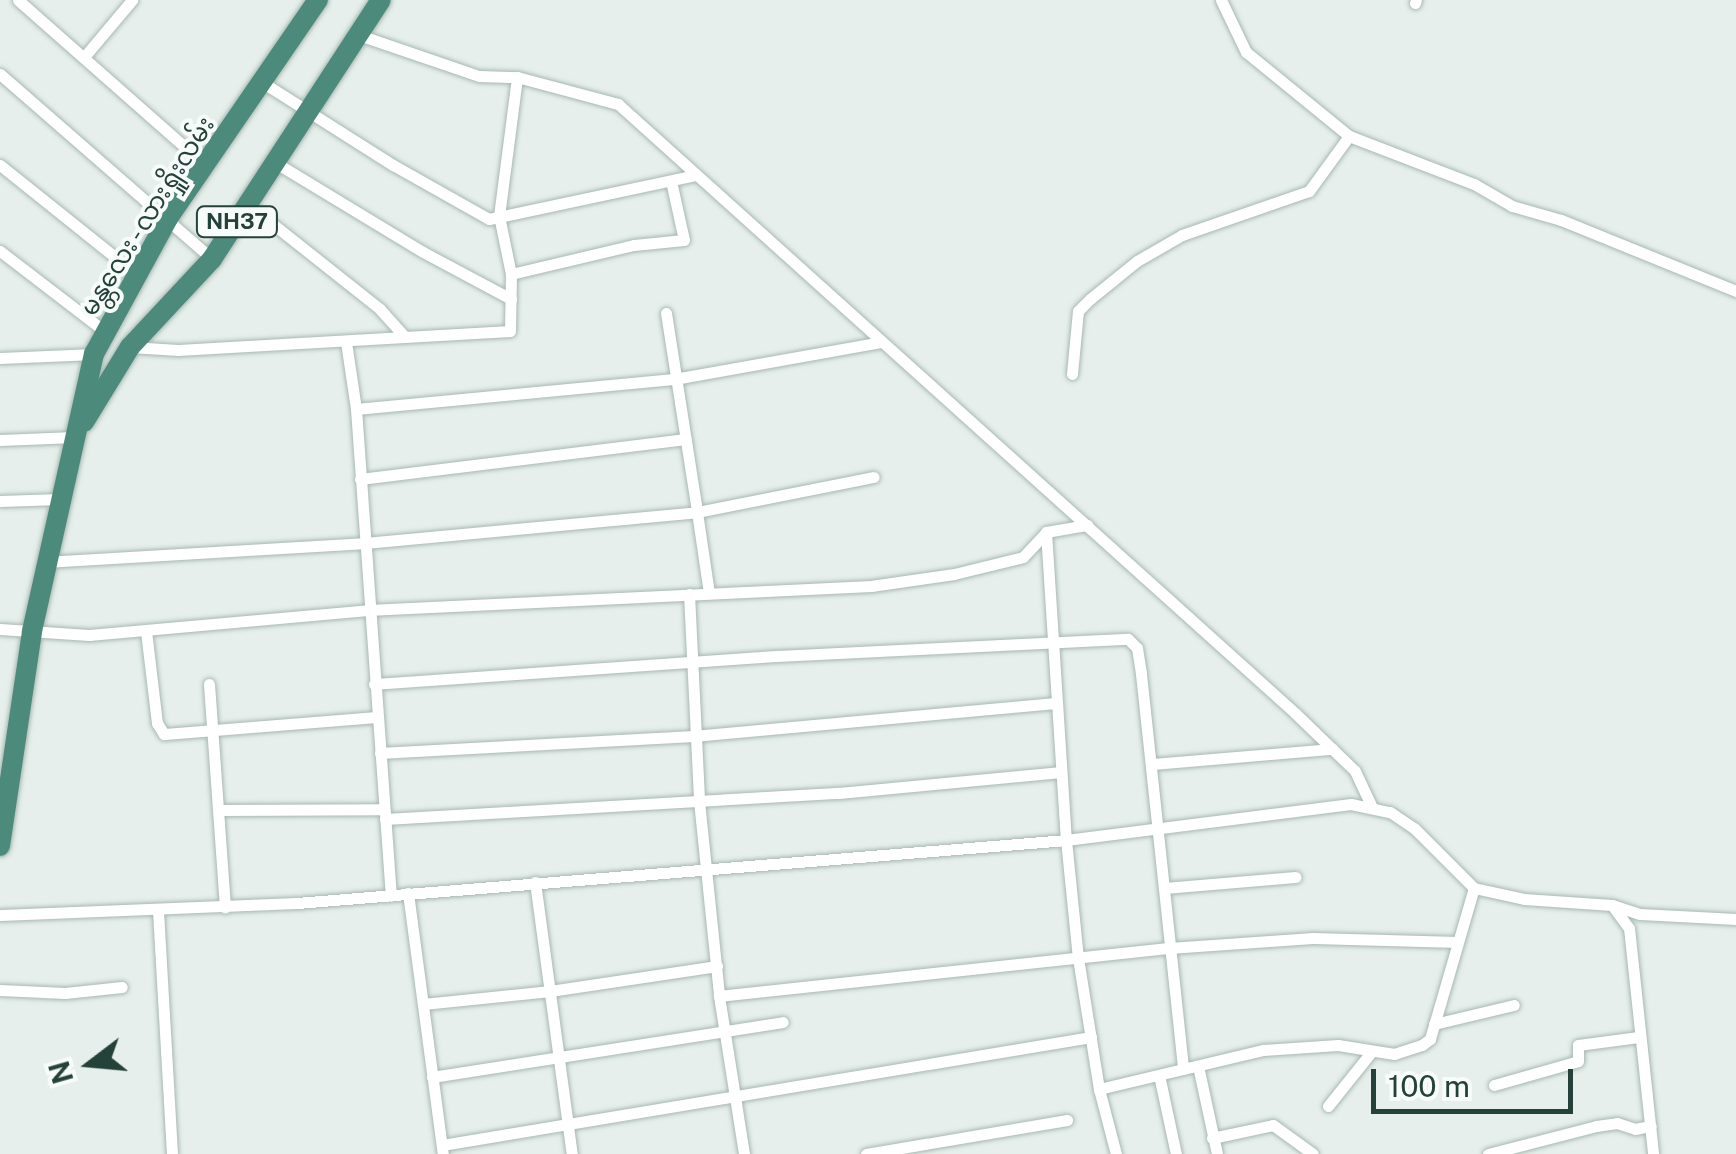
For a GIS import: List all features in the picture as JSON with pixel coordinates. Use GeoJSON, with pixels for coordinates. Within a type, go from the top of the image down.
{"type":"FeatureCollection","features":[{"type":"Feature","properties":{"kind":"highway","name":"မန္တလေး - လားရှိုးလမ်း"},"geometry":{"type":"LineString","coordinates":[[77,434],[103,330],[168,218],[318,0]]}},
{"type":"Feature","properties":{"kind":"highway","name":"NH37"},"geometry":{"type":"LineString","coordinates":[[0,846],[32,631],[77,434],[130,347],[212,259],[381,0]]}},
{"type":"Feature","properties":{"kind":"street"},"geometry":{"type":"LineString","coordinates":[[18,0],[205,164]]}},
{"type":"Feature","properties":{"kind":"street"},"geometry":{"type":"LineString","coordinates":[[84,58],[132,0]]}},
{"type":"Feature","properties":{"kind":"street"},"geometry":{"type":"LineString","coordinates":[[1221,0],[1246,52],[1350,136],[1474,184],[1512,206],[1562,220],[1736,291]]}},
{"type":"Feature","properties":{"kind":"street"},"geometry":{"type":"LineString","coordinates":[[359,36],[479,76],[516,77],[618,104],[1332,749],[1355,771],[1371,806]]}},
{"type":"Feature","properties":{"kind":"street"},"geometry":{"type":"LineString","coordinates":[[0,74],[212,259]]}},
{"type":"Feature","properties":{"kind":"street"},"geometry":{"type":"LineString","coordinates":[[130,347],[346,342],[510,331],[510,274],[499,216],[516,77]]}},
{"type":"Feature","properties":{"kind":"street"},"geometry":{"type":"LineString","coordinates":[[262,82],[393,166],[489,219],[696,175]]}},
{"type":"Feature","properties":{"kind":"street"},"geometry":{"type":"LineString","coordinates":[[1072,374],[1078,311],[1090,299],[1137,261],[1182,235],[1309,191],[1350,136]]}},
{"type":"Feature","properties":{"kind":"street"},"geometry":{"type":"LineString","coordinates":[[276,163],[423,252],[511,299]]}},
{"type":"Feature","properties":{"kind":"street"},"geometry":{"type":"LineString","coordinates":[[0,165],[136,273]]}},
{"type":"Feature","properties":{"kind":"street"},"geometry":{"type":"LineString","coordinates":[[510,274],[634,245],[684,240],[671,181]]}},
{"type":"Feature","properties":{"kind":"street"},"geometry":{"type":"LineString","coordinates":[[249,205],[380,309],[405,337]]}},
{"type":"Feature","properties":{"kind":"street"},"geometry":{"type":"LineString","coordinates":[[0,251],[103,330]]}},
{"type":"Feature","properties":{"kind":"street"},"geometry":{"type":"LineString","coordinates":[[666,313],[709,593]]}},
{"type":"Feature","properties":{"kind":"street"},"geometry":{"type":"LineString","coordinates":[[346,342],[356,409],[391,896]]}},
{"type":"Feature","properties":{"kind":"street"},"geometry":{"type":"LineString","coordinates":[[356,409],[674,380],[881,342]]}},
{"type":"Feature","properties":{"kind":"street"},"geometry":{"type":"LineString","coordinates":[[0,345],[6,357],[94,354]]}},
{"type":"Feature","properties":{"kind":"street"},"geometry":{"type":"LineString","coordinates":[[0,440],[77,434]]}},
{"type":"Feature","properties":{"kind":"street"},"geometry":{"type":"LineString","coordinates":[[360,480],[686,439]]}},
{"type":"Feature","properties":{"kind":"street"},"geometry":{"type":"LineString","coordinates":[[46,562],[364,543],[698,512],[874,477]]}},
{"type":"Feature","properties":{"kind":"street"},"geometry":{"type":"LineString","coordinates":[[0,501],[60,499]]}},
{"type":"Feature","properties":{"kind":"street"},"geometry":{"type":"LineString","coordinates":[[0,629],[89,635],[368,610],[803,592],[954,574],[1023,557],[1046,532],[1087,525]]}},
{"type":"Feature","properties":{"kind":"street"},"geometry":{"type":"LineString","coordinates":[[1046,532],[1060,772],[1078,958],[1100,1089],[1116,1154]]}},
{"type":"Feature","properties":{"kind":"street"},"geometry":{"type":"LineString","coordinates":[[689,594],[699,801],[719,996],[744,1154]]}},
{"type":"Feature","properties":{"kind":"street"},"geometry":{"type":"LineString","coordinates":[[146,631],[157,722],[164,734],[377,717]]}},
{"type":"Feature","properties":{"kind":"street"},"geometry":{"type":"LineString","coordinates":[[374,684],[1128,639],[1137,648],[1152,764],[1183,1070]]}},
{"type":"Feature","properties":{"kind":"street"},"geometry":{"type":"LineString","coordinates":[[209,684],[225,907]]}},
{"type":"Feature","properties":{"kind":"street"},"geometry":{"type":"LineString","coordinates":[[380,753],[693,736],[1055,704]]}},
{"type":"Feature","properties":{"kind":"street"},"geometry":{"type":"LineString","coordinates":[[1152,764],[1332,749]]}},
{"type":"Feature","properties":{"kind":"street"},"geometry":{"type":"LineString","coordinates":[[218,810],[384,814],[699,801],[839,794],[1060,772]]}},
{"type":"Feature","properties":{"kind":"street"},"geometry":{"type":"LineString","coordinates":[[0,915],[158,911],[391,896],[1066,840],[1351,804],[1371,806],[1414,828],[1474,888],[1524,899],[1612,905],[1640,914],[1736,920]]}},
{"type":"Feature","properties":{"kind":"street"},"geometry":{"type":"LineString","coordinates":[[1164,888],[1296,877]]}},
{"type":"Feature","properties":{"kind":"street"},"geometry":{"type":"LineString","coordinates":[[534,882],[572,1154]]}},
{"type":"Feature","properties":{"kind":"street"},"geometry":{"type":"LineString","coordinates":[[1100,1089],[1305,1045],[1410,1052],[1430,1038],[1474,888]]}},
{"type":"Feature","properties":{"kind":"street"},"geometry":{"type":"LineString","coordinates":[[408,893],[443,1149],[569,1124],[1090,1037]]}},
{"type":"Feature","properties":{"kind":"street"},"geometry":{"type":"LineString","coordinates":[[1612,905],[1629,928],[1653,1154]]}},
{"type":"Feature","properties":{"kind":"street"},"geometry":{"type":"LineString","coordinates":[[158,911],[172,1154]]}},
{"type":"Feature","properties":{"kind":"street"},"geometry":{"type":"LineString","coordinates":[[1629,928],[1640,914]]}},
{"type":"Feature","properties":{"kind":"street"},"geometry":{"type":"LineString","coordinates":[[719,996],[1168,948],[1333,938],[1458,942]]}},
{"type":"Feature","properties":{"kind":"street"},"geometry":{"type":"LineString","coordinates":[[423,1004],[550,991],[717,966]]}},
{"type":"Feature","properties":{"kind":"street"},"geometry":{"type":"LineString","coordinates":[[0,990],[65,993],[122,988]]}},
{"type":"Feature","properties":{"kind":"street"},"geometry":{"type":"LineString","coordinates":[[1434,1024],[1514,1005]]}},
{"type":"Feature","properties":{"kind":"street"},"geometry":{"type":"LineString","coordinates":[[432,1077],[784,1022]]}},
{"type":"Feature","properties":{"kind":"street"},"geometry":{"type":"LineString","coordinates":[[1494,1085],[1578,1061],[1578,1045],[1638,1037]]}},
{"type":"Feature","properties":{"kind":"street"},"geometry":{"type":"LineString","coordinates":[[1328,1106],[1372,1050]]}},
{"type":"Feature","properties":{"kind":"street"},"geometry":{"type":"LineString","coordinates":[[1198,1066],[1217,1154]]}},
{"type":"Feature","properties":{"kind":"street"},"geometry":{"type":"LineString","coordinates":[[1159,1075],[1176,1154]]}},
{"type":"Feature","properties":{"kind":"street"},"geometry":{"type":"LineString","coordinates":[[866,1154],[1067,1120]]}},
{"type":"Feature","properties":{"kind":"street"},"geometry":{"type":"LineString","coordinates":[[1488,1154],[1596,1126],[1617,1123],[1635,1130],[1651,1126]]}},
{"type":"Feature","properties":{"kind":"street"},"geometry":{"type":"LineString","coordinates":[[1212,1138],[1273,1125],[1313,1154]]}}]}
